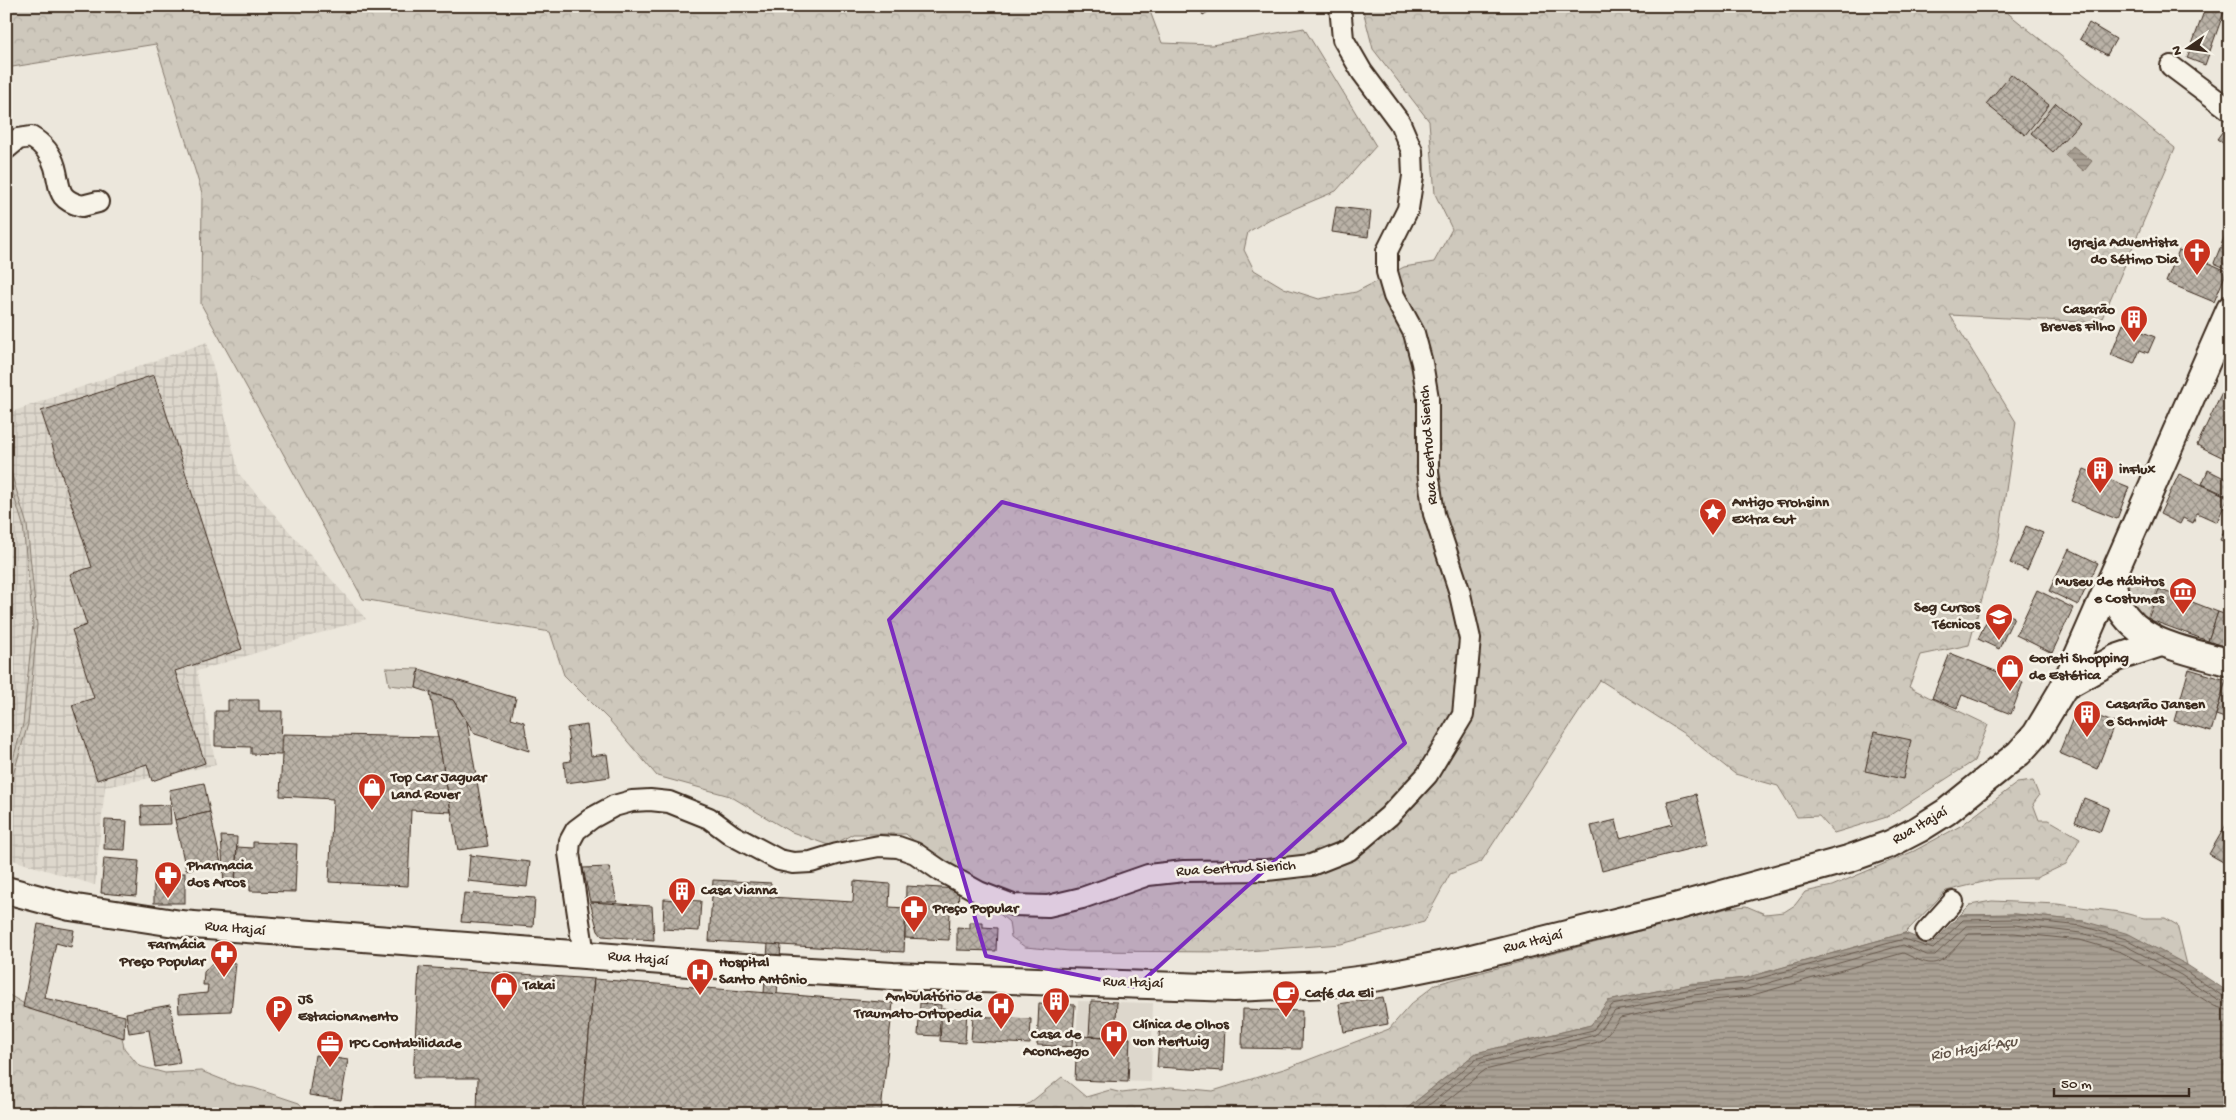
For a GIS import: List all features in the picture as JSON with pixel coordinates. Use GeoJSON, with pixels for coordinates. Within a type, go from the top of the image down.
{"type":"FeatureCollection","features":[{"type":"Feature","properties":{"kind":"main road","name":"Rua Itajaí"},"geometry":{"type":"LineString","coordinates":[[6,890],[78,908],[181,924],[584,955],[893,976],[1234,988],[1327,984],[1380,977],[1459,961],[1675,907],[1848,859],[1890,844],[1946,812],[2019,753],[2036,734],[2064,687],[2228,316]]}},
{"type":"Feature","properties":{"kind":"main road"},"geometry":{"type":"LineString","coordinates":[[2112,579],[2118,604],[2130,622],[2144,635],[2161,643],[2230,663]]}},
{"type":"Feature","properties":{"kind":"main road"},"geometry":{"type":"LineString","coordinates":[[2064,687],[2116,658],[2161,643]]}},
{"type":"Feature","properties":{"kind":"street","name":"Rua Gertrud Sierich"},"geometry":{"type":"LineString","coordinates":[[584,955],[569,853],[570,841],[576,830],[592,818],[614,806],[632,801],[669,802],[709,818],[732,834],[779,860],[793,863],[811,862],[837,854],[879,846],[898,847],[916,854],[941,871],[979,892],[1013,904],[1048,906],[1082,898],[1148,875],[1184,871],[1268,870],[1311,865],[1349,850],[1389,816],[1427,775],[1463,715],[1470,639],[1459,590],[1434,514],[1428,472],[1428,398],[1422,363],[1414,333],[1394,296],[1386,272],[1387,252],[1408,209],[1413,176],[1412,151],[1400,123],[1362,72],[1343,38],[1340,6]]}},
{"type":"Feature","properties":{"kind":"street"},"geometry":{"type":"LineString","coordinates":[[2171,66],[2230,110]]}},
{"type":"Feature","properties":{"kind":"street"},"geometry":{"type":"LineString","coordinates":[[6,149],[18,140],[31,136],[49,154],[55,167],[59,191],[64,198],[82,206],[98,202]]}},
{"type":"Feature","properties":{"kind":"street"},"geometry":{"type":"LineString","coordinates":[[1926,932],[1953,902]]}},
{"type":"Feature","properties":{"kind":"highlighted area"},"geometry":{"type":"Polygon","coordinates":[[[1002,502],[1332,590],[1405,743],[1136,987],[986,956],[889,620],[1002,502]]]}},
{"type":"Feature","properties":{"kind":"shaded area"},"geometry":{"type":"Polygon","coordinates":[[[207,342],[239,474],[366,619],[197,671],[216,765],[105,787],[95,885],[6,858],[6,414],[207,342]]]}},
{"type":"Feature","properties":{"kind":"shaded area","name":"Clínica de Olhos von Hertwig"},"geometry":{"type":"Polygon","coordinates":[[[1078,1001],[1153,1003],[1151,1082],[1075,1080],[1078,1001]]]}},
{"type":"Feature","properties":{"kind":"green space"},"geometry":{"type":"Polygon","coordinates":[[[6,6],[1148,6],[1162,43],[1212,45],[1304,28],[1376,146],[1336,191],[1270,219],[1248,232],[1244,250],[1254,270],[1284,288],[1319,299],[1356,292],[1404,267],[1434,262],[1452,229],[1435,194],[1429,121],[1373,49],[1362,6],[1999,6],[2175,148],[2100,323],[1950,315],[2016,422],[1999,538],[1969,645],[1921,655],[1909,687],[1988,725],[1974,761],[1887,817],[1834,833],[1819,816],[1797,817],[1778,786],[1735,774],[1686,735],[1600,680],[1481,862],[1450,874],[1424,922],[1341,944],[1234,952],[1069,951],[1025,947],[1011,937],[1009,922],[906,834],[853,834],[831,846],[789,831],[730,796],[657,776],[610,721],[564,675],[550,632],[363,599],[201,304],[202,193],[156,44],[6,68],[6,6]]]}},
{"type":"Feature","properties":{"kind":"green space"},"geometry":{"type":"Polygon","coordinates":[[[6,456],[27,525],[37,625],[28,724],[6,799],[6,784],[23,724],[33,624],[23,525],[6,470],[6,456]]]}},
{"type":"Feature","properties":{"kind":"green space"},"geometry":{"type":"Polygon","coordinates":[[[2131,577],[2158,587],[2147,618],[2136,611],[2130,601],[2128,590],[2131,577]]]}},
{"type":"Feature","properties":{"kind":"green space"},"geometry":{"type":"Polygon","coordinates":[[[386,668],[419,669],[416,688],[389,685],[386,668]]]}},
{"type":"Feature","properties":{"kind":"green space"},"geometry":{"type":"Polygon","coordinates":[[[2033,781],[2039,796],[2033,804],[2039,820],[2049,820],[2080,838],[2066,864],[2036,878],[1996,879],[1946,891],[1905,933],[1745,978],[1691,984],[1608,1001],[1591,1025],[1476,1053],[1400,1114],[1013,1114],[1062,1077],[1086,1097],[1110,1090],[1122,1093],[1171,1087],[1213,1091],[1287,1068],[1389,1029],[1411,1004],[1436,984],[1728,908],[1746,906],[1765,914],[1784,912],[1795,905],[1805,892],[1832,886],[1914,851],[1962,825],[2017,783],[2033,781]]]}},
{"type":"Feature","properties":{"kind":"green space"},"geometry":{"type":"Polygon","coordinates":[[[1992,901],[2057,904],[2120,912],[2144,918],[2165,918],[2177,925],[2187,965],[2158,951],[2083,921],[2015,914],[1960,915],[1970,905],[1992,901]]]}},
{"type":"Feature","properties":{"kind":"green space"},"geometry":{"type":"Polygon","coordinates":[[[6,993],[36,1011],[121,1032],[124,1048],[139,1066],[165,1073],[201,1071],[236,1085],[254,1088],[299,1103],[309,1114],[15,1114],[11,1108],[6,1108],[6,993]]]}},
{"type":"Feature","properties":{"kind":"water"},"geometry":{"type":"Polygon","coordinates":[[[2073,146],[2092,161],[2084,171],[2065,155],[2073,146]]]}},
{"type":"Feature","properties":{"kind":"water","name":"Rio Itajaí-Açu"},"geometry":{"type":"Polygon","coordinates":[[[2015,914],[2083,921],[2129,934],[2187,965],[2230,993],[2230,1114],[1400,1114],[1476,1053],[1591,1025],[1608,1001],[1691,984],[1745,978],[1905,933],[1932,944],[1960,915],[2015,914]]]}},
{"type":"Feature","properties":{"kind":"building"},"geometry":{"type":"Polygon","coordinates":[[[1198,6],[1218,6],[1203,15],[1198,6]]]}},
{"type":"Feature","properties":{"kind":"building"},"geometry":{"type":"Polygon","coordinates":[[[2206,6],[2226,6],[2205,65],[2187,58],[2206,6]]]}},
{"type":"Feature","properties":{"kind":"building"},"geometry":{"type":"Polygon","coordinates":[[[2089,23],[2116,39],[2107,55],[2080,39],[2089,23]]]}},
{"type":"Feature","properties":{"kind":"building"},"geometry":{"type":"Polygon","coordinates":[[[2011,74],[2049,105],[2025,135],[1986,104],[2011,74]]]}},
{"type":"Feature","properties":{"kind":"building"},"geometry":{"type":"Polygon","coordinates":[[[2056,103],[2079,123],[2053,152],[2031,133],[2056,103]]]}},
{"type":"Feature","properties":{"kind":"building"},"geometry":{"type":"Polygon","coordinates":[[[2230,121],[2230,148],[2217,139],[2230,121]]]}},
{"type":"Feature","properties":{"kind":"building"},"geometry":{"type":"Polygon","coordinates":[[[1336,207],[1371,211],[1368,237],[1332,232],[1336,207]]]}},
{"type":"Feature","properties":{"kind":"building"},"geometry":{"type":"Polygon","coordinates":[[[2228,228],[2230,229],[2230,270],[2214,263],[2228,228]]]}},
{"type":"Feature","properties":{"kind":"building","name":"Igreja Adventista do Sétimo Dia"},"geometry":{"type":"Polygon","coordinates":[[[2179,250],[2227,271],[2214,302],[2166,282],[2179,250]]]}},
{"type":"Feature","properties":{"kind":"building","name":"Casarão Breves Filho"},"geometry":{"type":"Polygon","coordinates":[[[2123,324],[2155,337],[2148,353],[2140,350],[2134,364],[2111,355],[2123,324]]]}},
{"type":"Feature","properties":{"kind":"building"},"geometry":{"type":"Polygon","coordinates":[[[154,375],[242,649],[175,671],[205,763],[152,781],[147,764],[97,780],[72,705],[94,698],[72,630],[87,625],[70,574],[92,567],[41,411],[154,375]]]}},
{"type":"Feature","properties":{"kind":"building"},"geometry":{"type":"Polygon","coordinates":[[[2230,375],[2230,396],[2222,392],[2230,375]]]}},
{"type":"Feature","properties":{"kind":"building"},"geometry":{"type":"Polygon","coordinates":[[[2222,392],[2230,396],[2230,461],[2197,445],[2222,392]]]}},
{"type":"Feature","properties":{"kind":"building","name":"inFlux"},"geometry":{"type":"Polygon","coordinates":[[[2084,469],[2129,487],[2117,519],[2071,501],[2084,469]]]}},
{"type":"Feature","properties":{"kind":"building"},"geometry":{"type":"Polygon","coordinates":[[[2208,470],[2230,481],[2230,497],[2202,484],[2208,470]]]}},
{"type":"Feature","properties":{"kind":"building"},"geometry":{"type":"Polygon","coordinates":[[[2179,474],[2228,497],[2217,522],[2197,513],[2193,523],[2183,518],[2180,524],[2160,514],[2179,474]]]}},
{"type":"Feature","properties":{"kind":"building"},"geometry":{"type":"Polygon","coordinates":[[[2026,526],[2043,533],[2027,570],[2010,563],[2026,526]]]}},
{"type":"Feature","properties":{"kind":"building"},"geometry":{"type":"Polygon","coordinates":[[[2226,527],[2230,528],[2230,544],[2220,540],[2226,527]]]}},
{"type":"Feature","properties":{"kind":"building"},"geometry":{"type":"Polygon","coordinates":[[[2069,549],[2098,563],[2078,605],[2049,591],[2069,549]]]}},
{"type":"Feature","properties":{"kind":"building","name":"Museu de Hábitos e Costumes"},"geometry":{"type":"Polygon","coordinates":[[[2159,589],[2218,612],[2208,641],[2148,619],[2159,589]]]}},
{"type":"Feature","properties":{"kind":"building"},"geometry":{"type":"Polygon","coordinates":[[[2037,590],[2073,608],[2052,653],[2016,635],[2037,590]]]}},
{"type":"Feature","properties":{"kind":"building"},"geometry":{"type":"Polygon","coordinates":[[[1993,607],[2014,617],[1999,649],[1978,639],[1993,607]]]}},
{"type":"Feature","properties":{"kind":"building"},"geometry":{"type":"Polygon","coordinates":[[[6,609],[11,623],[6,625],[6,609]]]}},
{"type":"Feature","properties":{"kind":"building"},"geometry":{"type":"Polygon","coordinates":[[[2218,612],[2230,616],[2230,649],[2208,641],[2218,612]]]}},
{"type":"Feature","properties":{"kind":"building"},"geometry":{"type":"Polygon","coordinates":[[[1950,653],[2023,682],[2011,714],[1962,695],[1957,708],[1932,698],[1950,653]]]}},
{"type":"Feature","properties":{"kind":"building"},"geometry":{"type":"Polygon","coordinates":[[[419,669],[516,698],[511,718],[524,722],[529,751],[475,734],[453,700],[416,688],[419,669]]]}},
{"type":"Feature","properties":{"kind":"building"},"geometry":{"type":"Polygon","coordinates":[[[2189,669],[2226,680],[2211,732],[2174,721],[2189,669]]]}},
{"type":"Feature","properties":{"kind":"building"},"geometry":{"type":"Polygon","coordinates":[[[2226,680],[2230,681],[2230,720],[2216,715],[2226,680]]]}},
{"type":"Feature","properties":{"kind":"building"},"geometry":{"type":"Polygon","coordinates":[[[430,693],[453,700],[467,722],[488,846],[458,850],[430,693]]]}},
{"type":"Feature","properties":{"kind":"building"},"geometry":{"type":"Polygon","coordinates":[[[228,700],[259,700],[259,711],[282,711],[281,755],[251,754],[251,747],[215,746],[215,711],[228,711],[228,700]]]}},
{"type":"Feature","properties":{"kind":"building","name":"Casarão Jansen e Schmidt"},"geometry":{"type":"Polygon","coordinates":[[[2077,708],[2115,723],[2097,769],[2059,753],[2077,708]]]}},
{"type":"Feature","properties":{"kind":"building"},"geometry":{"type":"Polygon","coordinates":[[[587,725],[591,756],[607,754],[610,777],[566,783],[564,762],[571,761],[567,728],[587,725]]]}},
{"type":"Feature","properties":{"kind":"building"},"geometry":{"type":"Polygon","coordinates":[[[1874,732],[1911,740],[1903,779],[1865,771],[1874,732]]]}},
{"type":"Feature","properties":{"kind":"building","name":"Top Car Jaguar Land Rover"},"geometry":{"type":"Polygon","coordinates":[[[283,734],[438,737],[451,812],[411,810],[408,886],[329,882],[333,799],[280,796],[283,734]]]}},
{"type":"Feature","properties":{"kind":"building"},"geometry":{"type":"Polygon","coordinates":[[[204,783],[210,812],[175,820],[169,790],[204,783]]]}},
{"type":"Feature","properties":{"kind":"building"},"geometry":{"type":"Polygon","coordinates":[[[1696,794],[1709,844],[1602,871],[1591,826],[1616,820],[1620,838],[1673,824],[1667,801],[1696,794]]]}},
{"type":"Feature","properties":{"kind":"building"},"geometry":{"type":"Polygon","coordinates":[[[2084,798],[2109,808],[2100,832],[2075,822],[2084,798]]]}},
{"type":"Feature","properties":{"kind":"building"},"geometry":{"type":"Polygon","coordinates":[[[170,805],[171,824],[142,825],[141,806],[170,805]]]}},
{"type":"Feature","properties":{"kind":"building"},"geometry":{"type":"Polygon","coordinates":[[[210,812],[221,863],[186,870],[175,820],[210,812]]]}},
{"type":"Feature","properties":{"kind":"building"},"geometry":{"type":"Polygon","coordinates":[[[2230,818],[2230,866],[2209,854],[2230,818]]]}},
{"type":"Feature","properties":{"kind":"building"},"geometry":{"type":"Polygon","coordinates":[[[105,820],[127,821],[125,850],[104,849],[105,820]]]}},
{"type":"Feature","properties":{"kind":"building"},"geometry":{"type":"Polygon","coordinates":[[[221,836],[237,837],[235,885],[224,885],[221,836]]]}},
{"type":"Feature","properties":{"kind":"building"},"geometry":{"type":"Polygon","coordinates":[[[253,842],[297,844],[295,892],[250,891],[250,886],[235,885],[237,847],[253,848],[253,842]]]}},
{"type":"Feature","properties":{"kind":"building"},"geometry":{"type":"Polygon","coordinates":[[[470,855],[530,862],[527,887],[468,881],[470,855]]]}},
{"type":"Feature","properties":{"kind":"building"},"geometry":{"type":"Polygon","coordinates":[[[104,858],[139,861],[136,896],[101,893],[104,858]]]}},
{"type":"Feature","properties":{"kind":"building"},"geometry":{"type":"Polygon","coordinates":[[[609,867],[617,902],[590,902],[583,868],[609,867]]]}},
{"type":"Feature","properties":{"kind":"building"},"geometry":{"type":"Polygon","coordinates":[[[154,873],[185,873],[185,903],[154,903],[154,873]]]}},
{"type":"Feature","properties":{"kind":"building"},"geometry":{"type":"Polygon","coordinates":[[[713,880],[771,883],[770,897],[853,902],[854,881],[890,884],[889,907],[906,908],[904,952],[709,941],[713,880]]]}},
{"type":"Feature","properties":{"kind":"building"},"geometry":{"type":"Polygon","coordinates":[[[906,886],[959,889],[958,911],[950,911],[949,940],[905,938],[906,886]]]}},
{"type":"Feature","properties":{"kind":"building"},"geometry":{"type":"Polygon","coordinates":[[[464,893],[535,898],[533,927],[461,922],[464,893]]]}},
{"type":"Feature","properties":{"kind":"building","name":"Casa Vianna"},"geometry":{"type":"Polygon","coordinates":[[[664,899],[701,901],[699,931],[663,929],[664,899]]]}},
{"type":"Feature","properties":{"kind":"building"},"geometry":{"type":"Polygon","coordinates":[[[590,902],[652,906],[654,940],[602,936],[598,931],[590,902]]]}},
{"type":"Feature","properties":{"kind":"building"},"geometry":{"type":"Polygon","coordinates":[[[970,922],[983,922],[983,927],[997,928],[996,951],[957,950],[957,927],[970,928],[970,922]]]}},
{"type":"Feature","properties":{"kind":"building"},"geometry":{"type":"Polygon","coordinates":[[[38,924],[74,930],[71,947],[56,943],[44,998],[125,1016],[124,1038],[23,1007],[38,924]]]}},
{"type":"Feature","properties":{"kind":"building"},"geometry":{"type":"Polygon","coordinates":[[[768,944],[781,945],[777,994],[764,993],[768,944]]]}},
{"type":"Feature","properties":{"kind":"building"},"geometry":{"type":"Polygon","coordinates":[[[214,961],[236,963],[231,1011],[179,1013],[178,996],[207,993],[208,985],[203,985],[204,972],[214,961]]]}},
{"type":"Feature","properties":{"kind":"building","name":"Takai"},"geometry":{"type":"Polygon","coordinates":[[[419,967],[594,979],[582,1114],[477,1114],[478,1078],[413,1078],[419,967]]]}},
{"type":"Feature","properties":{"kind":"building","name":"Hospital Santo Antônio"},"geometry":{"type":"Polygon","coordinates":[[[594,979],[893,1003],[881,1111],[836,1106],[834,1114],[582,1114],[594,979]]]}},
{"type":"Feature","properties":{"kind":"building"},"geometry":{"type":"Polygon","coordinates":[[[1383,997],[1388,1024],[1344,1032],[1339,1004],[1383,997]]]}},
{"type":"Feature","properties":{"kind":"building"},"geometry":{"type":"Polygon","coordinates":[[[1091,1001],[1117,1002],[1115,1037],[1089,1036],[1091,1001]]]}},
{"type":"Feature","properties":{"kind":"building"},"geometry":{"type":"Polygon","coordinates":[[[920,1003],[941,1005],[939,1036],[918,1035],[920,1003]]]}},
{"type":"Feature","properties":{"kind":"building","name":"Casa de Aconchego"},"geometry":{"type":"Polygon","coordinates":[[[1039,1003],[1075,1005],[1072,1047],[1037,1045],[1039,1003]]]}},
{"type":"Feature","properties":{"kind":"building"},"geometry":{"type":"Polygon","coordinates":[[[170,1005],[180,1063],[155,1067],[149,1030],[129,1033],[126,1013],[170,1005]]]}},
{"type":"Feature","properties":{"kind":"building"},"geometry":{"type":"Polygon","coordinates":[[[942,1009],[967,1010],[965,1043],[940,1041],[942,1009]]]}},
{"type":"Feature","properties":{"kind":"building"},"geometry":{"type":"Polygon","coordinates":[[[1243,1009],[1302,1011],[1301,1049],[1242,1048],[1243,1009]]]}},
{"type":"Feature","properties":{"kind":"building","name":"Ambulatório de Traumato-Ortopedia"},"geometry":{"type":"Polygon","coordinates":[[[973,1016],[1031,1019],[1030,1044],[971,1041],[973,1016]]]}},
{"type":"Feature","properties":{"kind":"building"},"geometry":{"type":"Polygon","coordinates":[[[1160,1023],[1225,1027],[1223,1071],[1157,1067],[1160,1023]]]}},
{"type":"Feature","properties":{"kind":"building"},"geometry":{"type":"Polygon","coordinates":[[[1077,1036],[1130,1038],[1128,1082],[1075,1080],[1077,1036]]]}},
{"type":"Feature","properties":{"kind":"building"},"geometry":{"type":"Polygon","coordinates":[[[315,1055],[348,1060],[341,1100],[309,1095],[315,1055]]]}},
{"type":"Feature","properties":{"kind":"building"},"geometry":{"type":"Polygon","coordinates":[[[375,1107],[452,1107],[452,1114],[375,1114],[375,1107]]]}},
{"type":"Feature","properties":{"kind":"place","name":"Igreja Adventista do Sétimo Dia"},"geometry":{"type":"Point","coordinates":[2197,276]}},
{"type":"Feature","properties":{"kind":"place","name":"Casarão Breves Filho"},"geometry":{"type":"Point","coordinates":[2134,343]}},
{"type":"Feature","properties":{"kind":"place","name":"inFlux"},"geometry":{"type":"Point","coordinates":[2100,494]}},
{"type":"Feature","properties":{"kind":"place","name":"Antigo Frohsinn Extra Gut"},"geometry":{"type":"Point","coordinates":[1713,536]}},
{"type":"Feature","properties":{"kind":"place","name":"Museu de Hábitos e Costumes"},"geometry":{"type":"Point","coordinates":[2183,615]}},
{"type":"Feature","properties":{"kind":"place","name":"Seg Cursos Técnicos"},"geometry":{"type":"Point","coordinates":[1999,641]}},
{"type":"Feature","properties":{"kind":"place","name":"Goreti Shopping de Estética"},"geometry":{"type":"Point","coordinates":[2010,692]}},
{"type":"Feature","properties":{"kind":"place","name":"Casarão Jansen e Schmidt"},"geometry":{"type":"Point","coordinates":[2087,738]}},
{"type":"Feature","properties":{"kind":"place","name":"Top Car Jaguar Land Rover"},"geometry":{"type":"Point","coordinates":[372,811]}},
{"type":"Feature","properties":{"kind":"place","name":"Pharmacia dos Arcos"},"geometry":{"type":"Point","coordinates":[168,899]}},
{"type":"Feature","properties":{"kind":"place","name":"Casa Vianna"},"geometry":{"type":"Point","coordinates":[682,915]}},
{"type":"Feature","properties":{"kind":"place","name":"Preço Popular"},"geometry":{"type":"Point","coordinates":[914,933]}},
{"type":"Feature","properties":{"kind":"place","name":"Farmácia Preço Popular"},"geometry":{"type":"Point","coordinates":[224,978]}},
{"type":"Feature","properties":{"kind":"place","name":"Hospital Santo Antônio"},"geometry":{"type":"Point","coordinates":[700,996]}},
{"type":"Feature","properties":{"kind":"place","name":"Takai"},"geometry":{"type":"Point","coordinates":[504,1010]}},
{"type":"Feature","properties":{"kind":"place","name":"Café da Eli"},"geometry":{"type":"Point","coordinates":[1286,1018]}},
{"type":"Feature","properties":{"kind":"place","name":"Casa de Aconchego"},"geometry":{"type":"Point","coordinates":[1056,1025]}},
{"type":"Feature","properties":{"kind":"place","name":"Ambulatório de Traumato-Ortopedia"},"geometry":{"type":"Point","coordinates":[1001,1030]}},
{"type":"Feature","properties":{"kind":"place","name":"JS Estacionamento"},"geometry":{"type":"Point","coordinates":[279,1033]}},
{"type":"Feature","properties":{"kind":"place","name":"Clínica de Olhos von Hertwig"},"geometry":{"type":"Point","coordinates":[1114,1058]}},
{"type":"Feature","properties":{"kind":"place","name":"IPC Contabilidade"},"geometry":{"type":"Point","coordinates":[330,1068]}}]}
